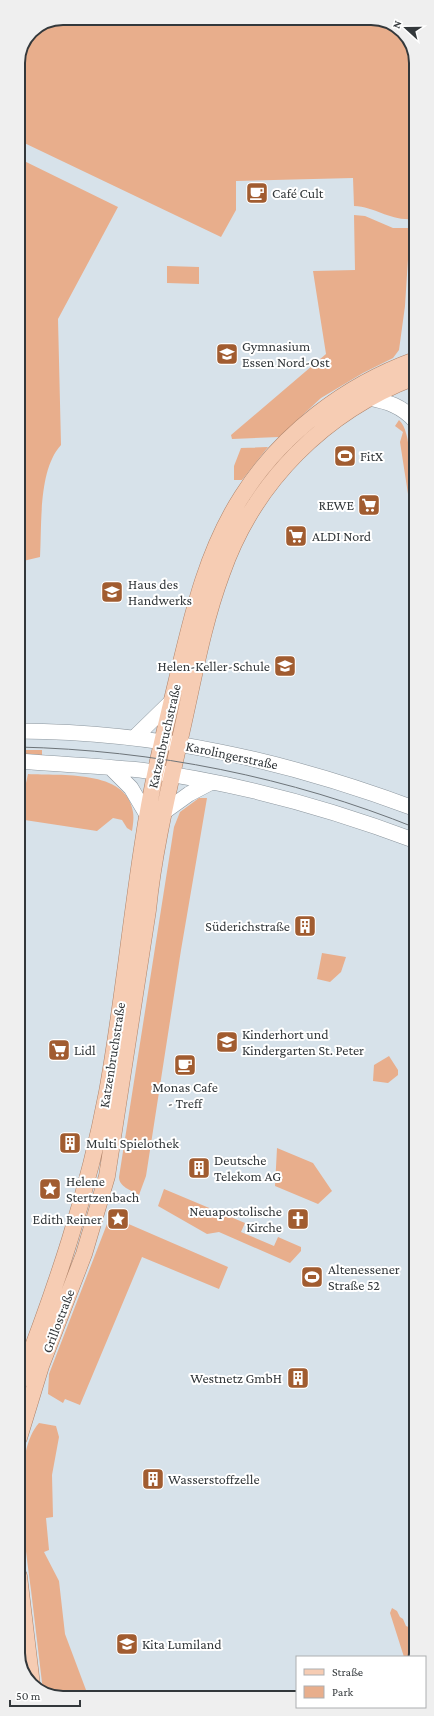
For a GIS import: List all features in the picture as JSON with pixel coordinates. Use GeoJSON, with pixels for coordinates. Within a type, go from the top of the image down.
{"type":"FeatureCollection","features":[{"type":"Feature","properties":{"kind":"main road","name":"Katzenbruchstraße"},"geometry":{"type":"LineString","coordinates":[[99,1204],[107,1176],[148,910],[152,875],[171,775],[172,701],[195,602],[202,582],[219,538],[242,496],[284,443],[320,411],[372,378],[409,363]]}},
{"type":"Feature","properties":{"kind":"main road","name":"Katzenbruchstraße"},"geometry":{"type":"LineString","coordinates":[[87,1183],[107,1090],[147,815],[155,773],[171,742],[212,602],[228,558],[244,523],[254,506],[300,450],[322,430],[369,398],[409,380]]}},
{"type":"Feature","properties":{"kind":"main road"},"geometry":{"type":"LineString","coordinates":[[369,398],[395,405],[409,414]]}},
{"type":"Feature","properties":{"kind":"main road"},"geometry":{"type":"LineString","coordinates":[[135,737],[172,701]]}},
{"type":"Feature","properties":{"kind":"main road","name":"Karolingerstraße"},"geometry":{"type":"LineString","coordinates":[[25,731],[135,737],[171,742],[321,776],[409,807]]}},
{"type":"Feature","properties":{"kind":"main road"},"geometry":{"type":"LineString","coordinates":[[25,762],[111,768],[171,775],[315,806],[366,822],[409,838]]}},
{"type":"Feature","properties":{"kind":"main road"},"geometry":{"type":"LineString","coordinates":[[111,768],[131,788],[147,815]]}},
{"type":"Feature","properties":{"kind":"main road"},"geometry":{"type":"LineString","coordinates":[[164,812],[189,794],[210,783]]}},
{"type":"Feature","properties":{"kind":"main road","name":"Grillostraße"},"geometry":{"type":"LineString","coordinates":[[25,1367],[69,1246],[87,1183]]}},
{"type":"Feature","properties":{"kind":"main road","name":"Grillostraße"},"geometry":{"type":"LineString","coordinates":[[25,1418],[41,1366],[84,1254],[99,1204]]}},
{"type":"Feature","properties":{"kind":"main road"},"geometry":{"type":"LineString","coordinates":[[25,1626],[31,1673]]}},
{"type":"Feature","properties":{"kind":"green space"},"geometry":{"type":"Polygon","coordinates":[[[63,25],[373,25],[386,28],[386,48],[406,48],[409,63],[409,219],[397,218],[354,206],[353,178],[236,181],[236,210],[221,237],[25,143],[25,63],[28,49],[36,36],[49,28],[63,25]]]}},
{"type":"Feature","properties":{"kind":"green space"},"geometry":{"type":"Polygon","coordinates":[[[25,161],[118,207],[58,319],[61,445],[48,469],[45,483],[41,514],[40,557],[25,561],[25,161]]]}},
{"type":"Feature","properties":{"kind":"green space"},"geometry":{"type":"Polygon","coordinates":[[[354,215],[365,216],[393,228],[409,228],[405,306],[399,350],[393,358],[363,373],[321,398],[279,437],[232,439],[231,435],[326,354],[313,271],[355,270],[354,215]]]}},
{"type":"Feature","properties":{"kind":"green space"},"geometry":{"type":"Polygon","coordinates":[[[167,266],[199,267],[199,284],[167,283],[167,266]]]}},
{"type":"Feature","properties":{"kind":"green space"},"geometry":{"type":"Polygon","coordinates":[[[399,420],[406,434],[408,444],[408,494],[400,442],[403,432],[395,426],[399,420]]]}},
{"type":"Feature","properties":{"kind":"green space"},"geometry":{"type":"Polygon","coordinates":[[[268,447],[242,480],[234,480],[234,466],[241,448],[268,447]]]}},
{"type":"Feature","properties":{"kind":"green space"},"geometry":{"type":"Polygon","coordinates":[[[25,750],[42,750],[42,755],[25,754],[25,750]]]}},
{"type":"Feature","properties":{"kind":"green space"},"geometry":{"type":"Polygon","coordinates":[[[28,774],[74,776],[106,782],[119,788],[128,798],[133,812],[132,831],[127,828],[122,820],[113,818],[97,831],[25,820],[25,788],[28,774]]]}},
{"type":"Feature","properties":{"kind":"green space"},"geometry":{"type":"Polygon","coordinates":[[[199,798],[207,798],[181,950],[146,1176],[139,1195],[123,1186],[119,1177],[174,827],[180,812],[199,798]]]}},
{"type":"Feature","properties":{"kind":"green space"},"geometry":{"type":"Polygon","coordinates":[[[322,953],[346,957],[341,972],[330,982],[317,979],[322,953]]]}},
{"type":"Feature","properties":{"kind":"green space"},"geometry":{"type":"Polygon","coordinates":[[[389,1056],[398,1070],[398,1075],[388,1083],[373,1081],[374,1065],[389,1056]]]}},
{"type":"Feature","properties":{"kind":"green space"},"geometry":{"type":"Polygon","coordinates":[[[277,1148],[313,1163],[332,1191],[318,1204],[275,1186],[277,1148]]]}},
{"type":"Feature","properties":{"kind":"green space"},"geometry":{"type":"Polygon","coordinates":[[[164,1189],[245,1223],[241,1232],[274,1246],[278,1237],[301,1247],[301,1251],[290,1263],[219,1232],[207,1234],[158,1206],[164,1189]]]}},
{"type":"Feature","properties":{"kind":"green space"},"geometry":{"type":"Polygon","coordinates":[[[124,1222],[228,1267],[219,1289],[142,1257],[80,1405],[65,1399],[63,1403],[48,1394],[49,1374],[107,1224],[124,1222]]]}},
{"type":"Feature","properties":{"kind":"green space"},"geometry":{"type":"Polygon","coordinates":[[[39,1423],[56,1426],[59,1437],[52,1475],[53,1517],[46,1518],[49,1550],[44,1552],[59,1581],[65,1634],[86,1691],[53,1690],[42,1685],[25,1540],[25,1457],[30,1438],[39,1423]]]}},
{"type":"Feature","properties":{"kind":"green space"},"geometry":{"type":"Polygon","coordinates":[[[392,1608],[397,1611],[406,1626],[409,1627],[409,1656],[404,1656],[390,1613],[392,1608]]]}},
{"type":"Feature","properties":{"kind":"tram line"},"geometry":{"type":"LineString","coordinates":[[25,747],[69,749],[120,754],[170,760],[221,770],[320,794],[409,825]]}},
{"type":"Feature","properties":{"kind":"place","name":"Café Cult"},"geometry":{"type":"Point","coordinates":[257,193]}},
{"type":"Feature","properties":{"kind":"place","name":"Gymnasium Essen Nord-Ost"},"geometry":{"type":"Point","coordinates":[227,354]}},
{"type":"Feature","properties":{"kind":"place","name":"FitX"},"geometry":{"type":"Point","coordinates":[345,456]}},
{"type":"Feature","properties":{"kind":"place","name":"REWE"},"geometry":{"type":"Point","coordinates":[369,505]}},
{"type":"Feature","properties":{"kind":"place","name":"ALDI Nord"},"geometry":{"type":"Point","coordinates":[296,536]}},
{"type":"Feature","properties":{"kind":"place","name":"Haus des Handwerks"},"geometry":{"type":"Point","coordinates":[112,592]}},
{"type":"Feature","properties":{"kind":"place","name":"Helen-Keller-Schule"},"geometry":{"type":"Point","coordinates":[285,666]}},
{"type":"Feature","properties":{"kind":"place","name":"Süderichstraße"},"geometry":{"type":"Point","coordinates":[305,926]}},
{"type":"Feature","properties":{"kind":"place","name":"Kinderhort und Kindergarten St. Peter"},"geometry":{"type":"Point","coordinates":[227,1042]}},
{"type":"Feature","properties":{"kind":"place","name":"Lidl"},"geometry":{"type":"Point","coordinates":[59,1050]}},
{"type":"Feature","properties":{"kind":"place","name":"Monas Cafe - Treff"},"geometry":{"type":"Point","coordinates":[185,1065]}},
{"type":"Feature","properties":{"kind":"place","name":"Multi Spielothek"},"geometry":{"type":"Point","coordinates":[70,1143]}},
{"type":"Feature","properties":{"kind":"place","name":"Deutsche Telekom AG"},"geometry":{"type":"Point","coordinates":[199,1168]}},
{"type":"Feature","properties":{"kind":"place","name":"Helene Stertzenbach"},"geometry":{"type":"Point","coordinates":[50,1189]}},
{"type":"Feature","properties":{"kind":"place","name":"Edith Reiner"},"geometry":{"type":"Point","coordinates":[118,1219]}},
{"type":"Feature","properties":{"kind":"place","name":"Neuapostolische Kirche"},"geometry":{"type":"Point","coordinates":[298,1219]}},
{"type":"Feature","properties":{"kind":"place","name":"Altenessener Straße 52"},"geometry":{"type":"Point","coordinates":[312,1277]}},
{"type":"Feature","properties":{"kind":"place","name":"Westnetz GmbH"},"geometry":{"type":"Point","coordinates":[298,1378]}},
{"type":"Feature","properties":{"kind":"place","name":"Wasserstoffzelle"},"geometry":{"type":"Point","coordinates":[153,1479]}},
{"type":"Feature","properties":{"kind":"place","name":"Kita Lumiland"},"geometry":{"type":"Point","coordinates":[127,1644]}}]}
